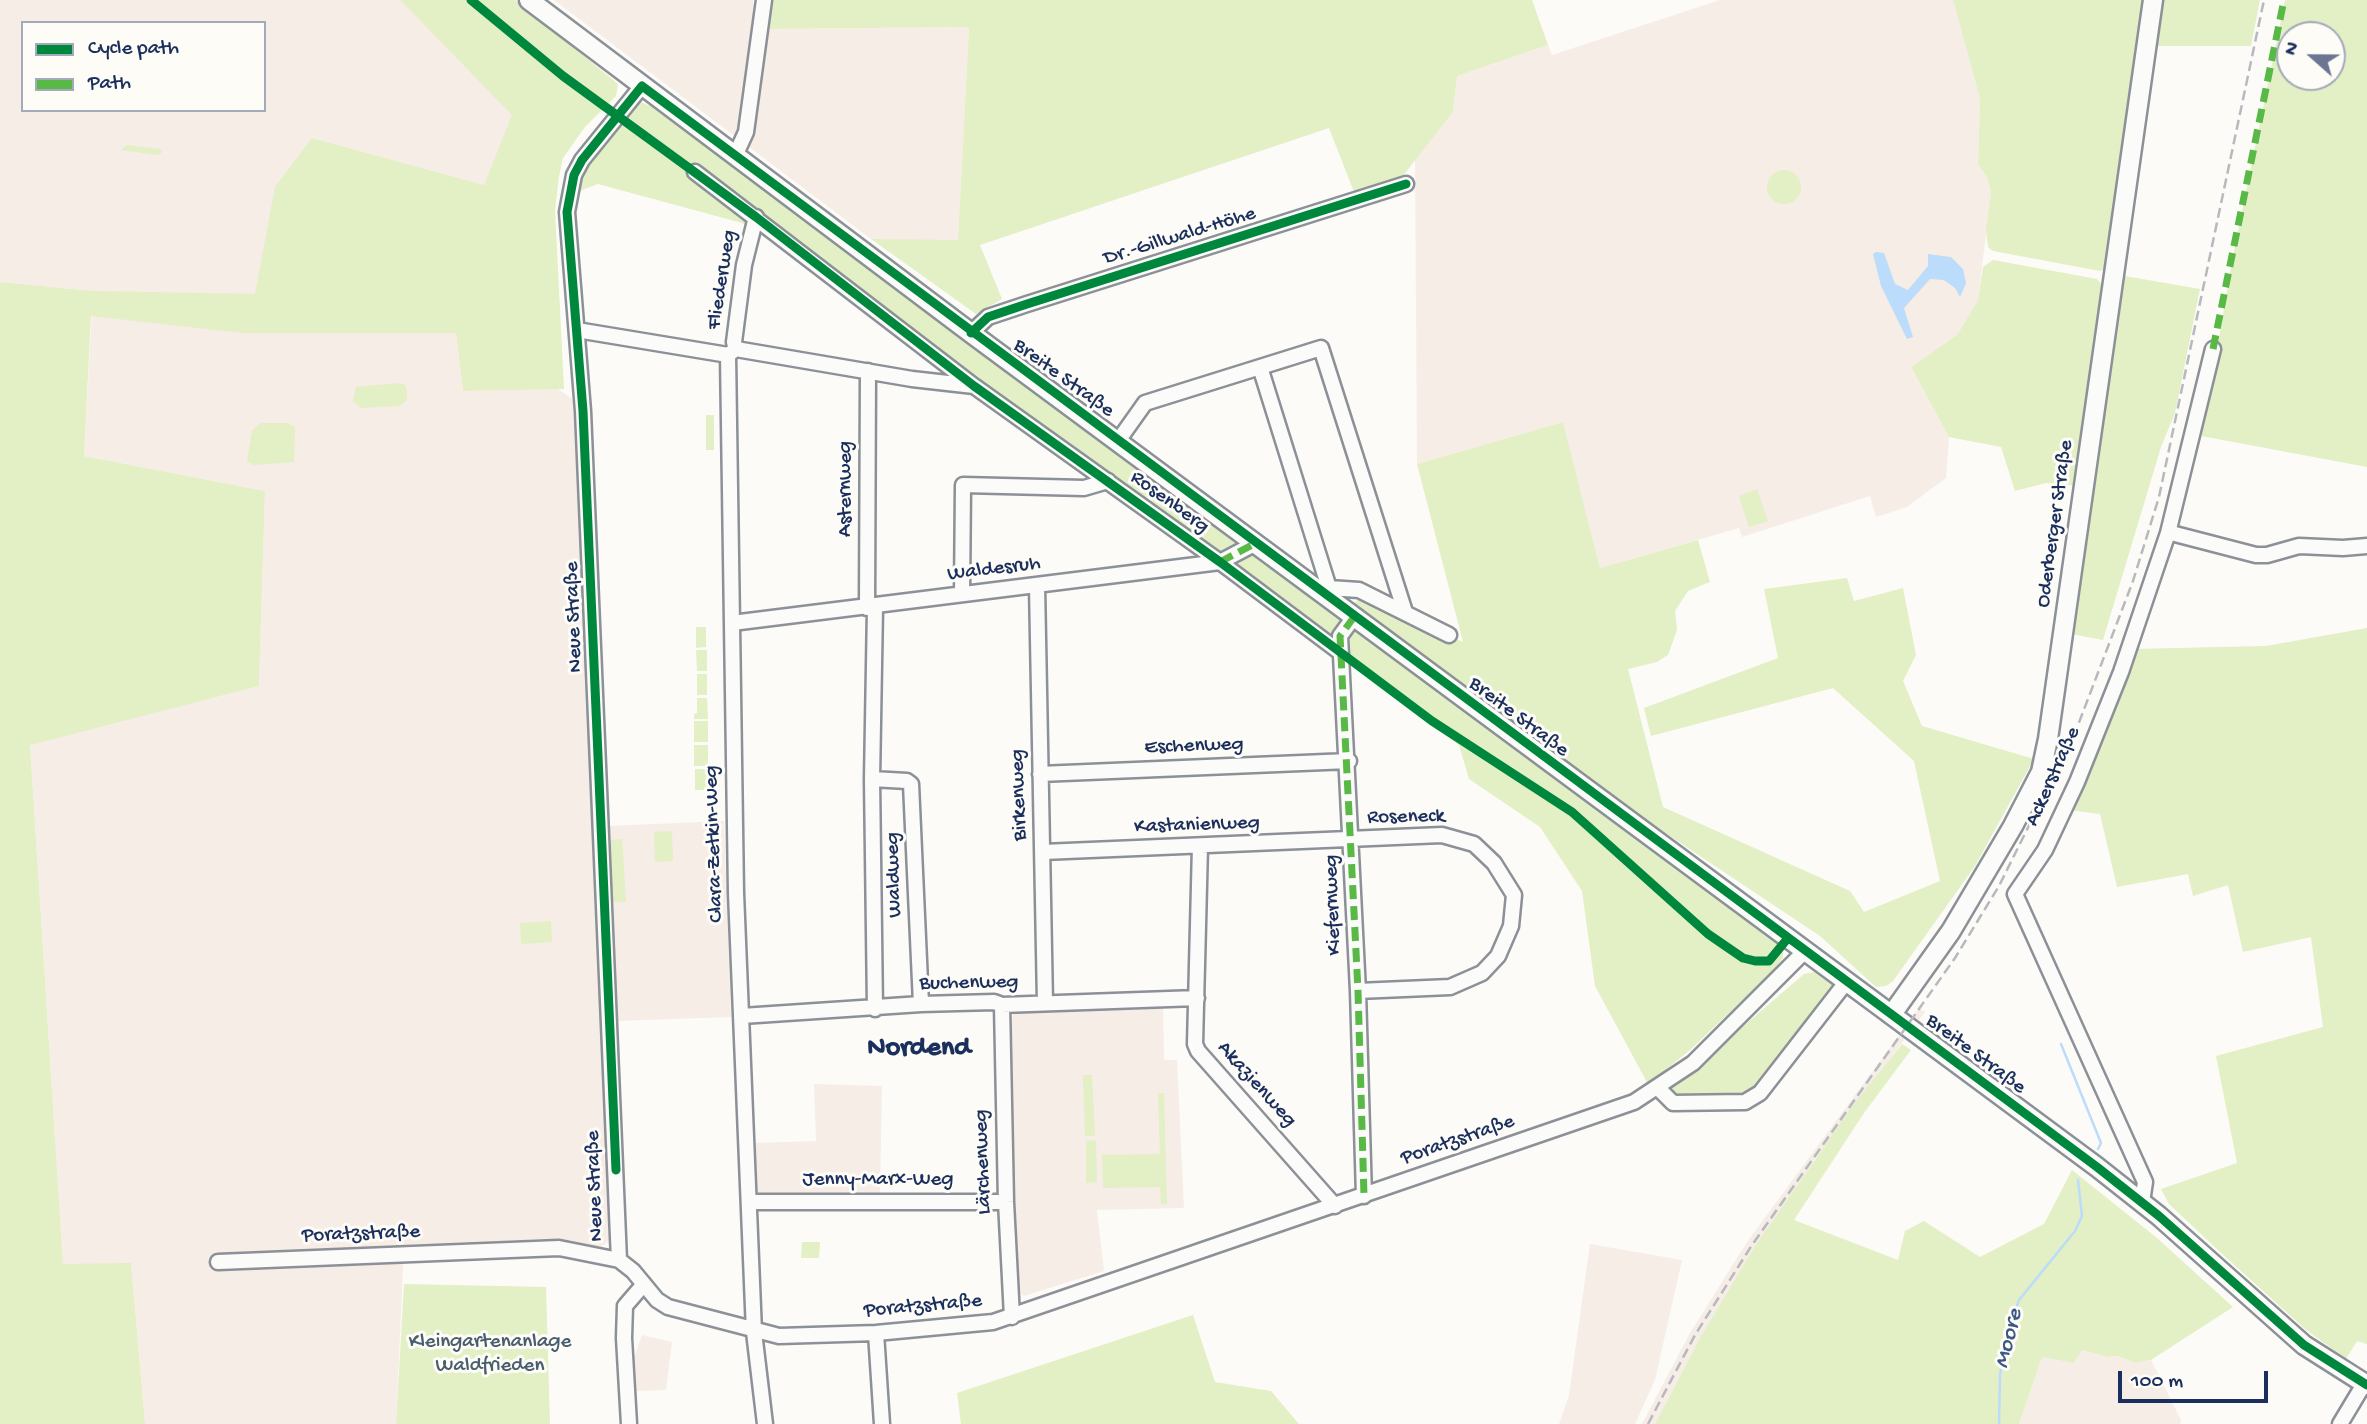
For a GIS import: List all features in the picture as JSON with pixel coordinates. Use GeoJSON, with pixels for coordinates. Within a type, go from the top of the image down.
{"type":"FeatureCollection","features":[{"type":"Feature","properties":{"kind":"main road","name":"Breite Straße"},"geometry":{"type":"LineString","coordinates":[[529,0],[1118,441],[1256,543],[1327,591],[1354,617],[2142,1202],[2304,1345],[2365,1385]]}},
{"type":"Feature","properties":{"kind":"main road","name":"Oderberger Straße"},"geometry":{"type":"LineString","coordinates":[[1892,1014],[1951,931],[2013,826],[2043,765],[2153,0]]}},
{"type":"Feature","properties":{"kind":"street"},"geometry":{"type":"LineString","coordinates":[[735,156],[746,132],[764,0]]}},
{"type":"Feature","properties":{"kind":"street","name":"Neue Straße"},"geometry":{"type":"LineString","coordinates":[[620,1260],[590,538],[578,330],[567,212],[574,175],[582,160],[642,86]]}},
{"type":"Feature","properties":{"kind":"street"},"geometry":{"type":"LineString","coordinates":[[695,172],[974,386]]}},
{"type":"Feature","properties":{"kind":"street","name":"Dr.-Gillwald-Höhe"},"geometry":{"type":"LineString","coordinates":[[971,332],[988,317],[1014,308],[1406,184]]}},
{"type":"Feature","properties":{"kind":"street","name":"Fliederweg"},"geometry":{"type":"LineString","coordinates":[[732,352],[744,265],[756,217]]}},
{"type":"Feature","properties":{"kind":"street","name":"Rosenberg"},"geometry":{"type":"LineString","coordinates":[[578,330],[974,386],[1220,562],[1341,653]]}},
{"type":"Feature","properties":{"kind":"street"},"geometry":{"type":"LineString","coordinates":[[1118,441],[1145,403],[1321,348],[1405,612]]}},
{"type":"Feature","properties":{"kind":"street","name":"Ackerstraße"},"geometry":{"type":"LineString","coordinates":[[2142,1202],[2146,1182],[2015,894],[2045,850],[2077,782],[2121,672],[2168,533],[2213,349]]}},
{"type":"Feature","properties":{"kind":"street","name":"Clara-Zetkin-Weg"},"geometry":{"type":"LineString","coordinates":[[732,352],[732,623],[742,1016],[754,1332],[765,1424]]}},
{"type":"Feature","properties":{"kind":"street"},"geometry":{"type":"LineString","coordinates":[[1260,367],[1327,591],[1359,590],[1449,635]]}},
{"type":"Feature","properties":{"kind":"street","name":"Asternweg"},"geometry":{"type":"LineString","coordinates":[[868,371],[871,608]]}},
{"type":"Feature","properties":{"kind":"street"},"geometry":{"type":"LineString","coordinates":[[962,594],[962,485],[1084,488],[1108,481]]}},
{"type":"Feature","properties":{"kind":"street"},"geometry":{"type":"LineString","coordinates":[[2175,534],[2256,555],[2299,547],[2367,546]]}},
{"type":"Feature","properties":{"kind":"street","name":"Waldesruh"},"geometry":{"type":"LineString","coordinates":[[732,623],[871,608],[1220,562],[1256,543]]}},
{"type":"Feature","properties":{"kind":"street","name":"Birkenweg"},"geometry":{"type":"LineString","coordinates":[[1037,586],[1045,1003]]}},
{"type":"Feature","properties":{"kind":"street","name":"Waldweg"},"geometry":{"type":"LineString","coordinates":[[871,608],[875,1009]]}},
{"type":"Feature","properties":{"kind":"street","name":"Kiefernweg"},"geometry":{"type":"LineString","coordinates":[[1354,617],[1340,636],[1349,761],[1359,991],[1364,1196]]}},
{"type":"Feature","properties":{"kind":"street","name":"Eschenweg"},"geometry":{"type":"LineString","coordinates":[[1040,775],[1349,761]]}},
{"type":"Feature","properties":{"kind":"street","name":"Waldweg"},"geometry":{"type":"LineString","coordinates":[[872,779],[907,781],[911,784],[921,1004]]}},
{"type":"Feature","properties":{"kind":"street","name":"Roseneck"},"geometry":{"type":"LineString","coordinates":[[1352,839],[1442,835],[1461,839],[1474,844],[1494,863],[1514,895],[1511,926],[1498,956],[1482,973],[1450,987],[1359,991]]}},
{"type":"Feature","properties":{"kind":"street","name":"Kastanienweg"},"geometry":{"type":"LineString","coordinates":[[1043,852],[1352,839]]}},
{"type":"Feature","properties":{"kind":"street","name":"Akazienweg"},"geometry":{"type":"LineString","coordinates":[[1200,846],[1198,1051],[1335,1206]]}},
{"type":"Feature","properties":{"kind":"street","name":"Poratzstraße"},"geometry":{"type":"LineString","coordinates":[[218,1262],[547,1247],[620,1260],[668,1307],[754,1332],[792,1338],[974,1326],[1012,1317],[1616,1109],[1658,1088],[1707,1050],[1805,951]]}},
{"type":"Feature","properties":{"kind":"street"},"geometry":{"type":"LineString","coordinates":[[1658,1088],[1673,1103],[1745,1102],[1760,1093],[1847,981]]}},
{"type":"Feature","properties":{"kind":"street","name":"Buchenweg"},"geometry":{"type":"LineString","coordinates":[[742,1016],[921,1004],[994,1002],[1002,1006],[1197,999]]}},
{"type":"Feature","properties":{"kind":"street","name":"Lärchenweg"},"geometry":{"type":"LineString","coordinates":[[1002,1006],[1006,1202],[1012,1317]]}},
{"type":"Feature","properties":{"kind":"street","name":"Jenny-Marx-Weg"},"geometry":{"type":"LineString","coordinates":[[749,1202],[1006,1202]]}},
{"type":"Feature","properties":{"kind":"street"},"geometry":{"type":"LineString","coordinates":[[629,1424],[624,1316],[631,1296],[644,1284]]}},
{"type":"Feature","properties":{"kind":"street"},"geometry":{"type":"LineString","coordinates":[[876,1333],[882,1424]]}},
{"type":"Feature","properties":{"kind":"street"},"geometry":{"type":"LineString","coordinates":[[2340,1424],[2365,1385]]}},
{"type":"Feature","properties":{"kind":"shaded area"},"geometry":{"type":"Polygon","coordinates":[[[0,0],[400,0],[513,115],[484,185],[312,138],[243,333],[456,333],[463,391],[558,389],[575,401],[611,1240],[599,1248],[540,1239],[404,1247],[396,1424],[145,1424],[131,1264],[63,1264],[30,744],[259,686],[265,491],[84,456],[93,291],[0,282],[0,0]]]}},
{"type":"Feature","properties":{"kind":"shaded area"},"geometry":{"type":"Polygon","coordinates":[[[554,0],[753,0],[753,29],[969,27],[958,241],[871,239],[554,0]]]}},
{"type":"Feature","properties":{"kind":"shaded area"},"geometry":{"type":"Polygon","coordinates":[[[1720,0],[1953,0],[1980,99],[1978,165],[1987,177],[1991,193],[1978,300],[1957,335],[1911,367],[1949,437],[1946,478],[1907,507],[1876,517],[1870,496],[1742,537],[1739,528],[1600,568],[1563,422],[1417,464],[1415,160],[1453,112],[1457,76],[1548,45],[1552,55],[1720,0]]]}},
{"type":"Feature","properties":{"kind":"shaded area"},"geometry":{"type":"Polygon","coordinates":[[[724,821],[731,1017],[617,1021],[609,826],[724,821]]]}},
{"type":"Feature","properties":{"kind":"shaded area"},"geometry":{"type":"Polygon","coordinates":[[[1163,1003],[1164,1060],[1177,1060],[1184,1208],[1097,1210],[1104,1271],[1024,1296],[1018,1291],[1009,1024],[1016,1010],[1163,1003]]]}},
{"type":"Feature","properties":{"kind":"shaded area"},"geometry":{"type":"Polygon","coordinates":[[[1919,1008],[1925,1012],[1815,1159],[1700,1338],[1655,1424],[1642,1424],[1690,1333],[1747,1242],[1919,1008]]]}},
{"type":"Feature","properties":{"kind":"shaded area"},"geometry":{"type":"Polygon","coordinates":[[[814,1084],[882,1086],[880,1193],[758,1193],[755,1143],[816,1141],[814,1084]]]}},
{"type":"Feature","properties":{"kind":"shaded area"},"geometry":{"type":"Polygon","coordinates":[[[1590,1244],[1682,1260],[1655,1380],[1635,1424],[1559,1424],[1569,1395],[1590,1244]]]}},
{"type":"Feature","properties":{"kind":"shaded area"},"geometry":{"type":"Polygon","coordinates":[[[642,1335],[672,1342],[666,1390],[635,1391],[634,1358],[642,1335]]]}},
{"type":"Feature","properties":{"kind":"shaded area"},"geometry":{"type":"Polygon","coordinates":[[[2081,1350],[2107,1357],[2118,1356],[2135,1363],[2151,1360],[2181,1420],[2180,1424],[2019,1424],[2042,1357],[2074,1363],[2081,1350]]]}},
{"type":"Feature","properties":{"kind":"green space"},"geometry":{"type":"Polygon","coordinates":[[[400,0],[515,0],[618,84],[616,96],[585,127],[563,158],[559,176],[555,210],[564,389],[463,391],[456,333],[243,333],[91,316],[84,456],[265,491],[259,686],[30,745],[63,1264],[131,1263],[145,1424],[0,1424],[0,282],[93,291],[255,294],[275,187],[312,138],[484,185],[512,115],[400,0]]]}},
{"type":"Feature","properties":{"kind":"green space"},"geometry":{"type":"Polygon","coordinates":[[[764,0],[1532,0],[1548,45],[1457,76],[1453,112],[1402,177],[1354,192],[1329,128],[980,245],[1002,299],[976,314],[871,239],[958,240],[969,27],[761,29],[764,0]]]}},
{"type":"Feature","properties":{"kind":"green space"},"geometry":{"type":"Polygon","coordinates":[[[1953,0],[2148,0],[2106,269],[2100,271],[1993,251],[1988,247],[1986,230],[1991,193],[1987,177],[1978,165],[1980,99],[1953,0]]]}},
{"type":"Feature","properties":{"kind":"green space"},"geometry":{"type":"Polygon","coordinates":[[[2157,0],[2260,0],[2251,46],[2151,46],[2157,0]]]}},
{"type":"Feature","properties":{"kind":"green space"},"geometry":{"type":"Polygon","coordinates":[[[2285,0],[2367,0],[2367,467],[2196,435],[2217,350],[2232,261],[2276,44],[2276,91],[2346,91],[2346,21],[2281,21],[2285,0]]]}},
{"type":"Feature","properties":{"kind":"green space"},"geometry":{"type":"Polygon","coordinates":[[[640,102],[667,112],[1779,940],[1777,943],[1783,951],[1783,958],[1772,972],[1690,1050],[1648,1084],[1595,986],[1582,891],[1540,827],[1469,779],[1459,745],[774,238],[742,223],[598,184],[574,193],[579,177],[600,141],[629,108],[640,102]]]}},
{"type":"Feature","properties":{"kind":"green space"},"geometry":{"type":"Polygon","coordinates":[[[127,145],[160,149],[162,152],[159,155],[121,150],[127,145]]]}},
{"type":"Feature","properties":{"kind":"green space"},"geometry":{"type":"Polygon","coordinates":[[[1784,170],[1796,175],[1801,187],[1796,199],[1784,204],[1772,199],[1767,187],[1772,175],[1784,170]]]}},
{"type":"Feature","properties":{"kind":"green space"},"geometry":{"type":"Polygon","coordinates":[[[1993,260],[2097,279],[2106,290],[2079,486],[2046,483],[2015,491],[2001,447],[1949,437],[1911,367],[1957,335],[1978,300],[1983,267],[1993,260]]]}},
{"type":"Feature","properties":{"kind":"green space"},"geometry":{"type":"Polygon","coordinates":[[[2119,275],[2200,289],[2175,413],[2161,447],[2103,640],[2071,634],[2119,275]]]}},
{"type":"Feature","properties":{"kind":"green space"},"geometry":{"type":"Polygon","coordinates":[[[399,383],[405,385],[407,400],[399,406],[361,408],[353,401],[356,387],[399,383]]]}},
{"type":"Feature","properties":{"kind":"green space"},"geometry":{"type":"Polygon","coordinates":[[[706,415],[714,415],[714,450],[706,450],[706,415]]]}},
{"type":"Feature","properties":{"kind":"green space"},"geometry":{"type":"Polygon","coordinates":[[[1563,422],[1600,568],[1698,540],[1710,582],[1688,591],[1675,611],[1677,630],[1668,655],[1657,662],[1628,669],[1663,807],[1850,891],[1864,912],[1940,881],[1914,761],[1833,688],[1651,736],[1644,708],[1778,658],[1764,589],[1847,578],[1854,601],[1903,588],[1916,655],[1903,681],[1922,726],[2034,759],[1975,866],[1893,981],[1886,986],[1876,987],[1820,936],[1655,826],[1645,827],[1351,607],[1358,599],[1463,642],[1417,464],[1563,422]]]}},
{"type":"Feature","properties":{"kind":"green space"},"geometry":{"type":"Polygon","coordinates":[[[261,423],[287,423],[295,427],[294,462],[254,465],[247,461],[252,431],[261,423]]]}},
{"type":"Feature","properties":{"kind":"green space"},"geometry":{"type":"Polygon","coordinates":[[[1757,489],[1768,521],[1749,527],[1739,496],[1757,489]]]}},
{"type":"Feature","properties":{"kind":"green space"},"geometry":{"type":"Polygon","coordinates":[[[696,627],[706,627],[706,647],[696,648],[696,627]]]}},
{"type":"Feature","properties":{"kind":"green space"},"geometry":{"type":"Polygon","coordinates":[[[2367,628],[2367,1344],[2357,1341],[2346,1359],[2305,1329],[2220,1252],[2169,1204],[2161,1189],[2237,1163],[2216,1056],[2323,1027],[2311,937],[2243,952],[2228,885],[2193,896],[2188,874],[2117,887],[2100,814],[2068,810],[2132,649],[2266,646],[2367,628]]]}},
{"type":"Feature","properties":{"kind":"green space"},"geometry":{"type":"Polygon","coordinates":[[[696,650],[707,650],[707,671],[697,671],[696,650]]]}},
{"type":"Feature","properties":{"kind":"green space"},"geometry":{"type":"Polygon","coordinates":[[[697,674],[707,674],[707,695],[697,695],[697,674]]]}},
{"type":"Feature","properties":{"kind":"green space"},"geometry":{"type":"Polygon","coordinates":[[[697,698],[707,698],[708,719],[694,719],[694,714],[697,713],[697,698]]]}},
{"type":"Feature","properties":{"kind":"green space"},"geometry":{"type":"Polygon","coordinates":[[[694,721],[708,721],[708,742],[694,742],[694,721]]]}},
{"type":"Feature","properties":{"kind":"green space"},"geometry":{"type":"Polygon","coordinates":[[[694,745],[708,745],[708,766],[694,766],[694,745]]]}},
{"type":"Feature","properties":{"kind":"green space"},"geometry":{"type":"Polygon","coordinates":[[[695,769],[708,769],[709,790],[695,790],[695,769]]]}},
{"type":"Feature","properties":{"kind":"green space"},"geometry":{"type":"Polygon","coordinates":[[[672,831],[673,861],[655,862],[654,832],[672,831]]]}},
{"type":"Feature","properties":{"kind":"green space"},"geometry":{"type":"Polygon","coordinates":[[[622,839],[626,902],[611,902],[609,840],[622,839]]]}},
{"type":"Feature","properties":{"kind":"green space"},"geometry":{"type":"Polygon","coordinates":[[[551,921],[552,942],[521,944],[520,923],[551,921]]]}},
{"type":"Feature","properties":{"kind":"green space"},"geometry":{"type":"Polygon","coordinates":[[[1814,972],[1836,988],[1759,1088],[1749,1094],[1727,1098],[1684,1099],[1672,1095],[1669,1090],[1804,974],[1814,972]]]}},
{"type":"Feature","properties":{"kind":"green space"},"geometry":{"type":"Polygon","coordinates":[[[1902,1044],[1911,1050],[1864,1113],[1794,1220],[1898,1260],[1905,1231],[1924,1221],[1980,1257],[2044,1224],[2072,1170],[2157,1238],[2233,1307],[2151,1360],[2135,1363],[2118,1356],[2107,1357],[2082,1350],[2074,1363],[2042,1357],[2019,1424],[1655,1424],[1700,1338],[1754,1248],[1851,1108],[1902,1044]]]}},
{"type":"Feature","properties":{"kind":"green space"},"geometry":{"type":"Polygon","coordinates":[[[1083,1075],[1092,1075],[1095,1136],[1085,1136],[1083,1075]]]}},
{"type":"Feature","properties":{"kind":"green space"},"geometry":{"type":"Polygon","coordinates":[[[1158,1093],[1164,1093],[1167,1204],[1161,1204],[1160,1187],[1103,1188],[1102,1155],[1160,1154],[1158,1093]]]}},
{"type":"Feature","properties":{"kind":"green space"},"geometry":{"type":"Polygon","coordinates":[[[1096,1140],[1097,1182],[1086,1183],[1086,1141],[1096,1140]]]}},
{"type":"Feature","properties":{"kind":"green space"},"geometry":{"type":"Polygon","coordinates":[[[802,1242],[820,1242],[819,1258],[801,1258],[802,1242]]]}},
{"type":"Feature","properties":{"kind":"green space","name":"Kleingartenanlage Waldfrieden"},"geometry":{"type":"Polygon","coordinates":[[[404,1284],[546,1287],[550,1424],[396,1424],[404,1284]]]}},
{"type":"Feature","properties":{"kind":"green space"},"geometry":{"type":"Polygon","coordinates":[[[1193,1315],[1215,1382],[1271,1391],[1299,1424],[961,1424],[957,1393],[1193,1315]]]}},
{"type":"Feature","properties":{"kind":"water"},"geometry":{"type":"Polygon","coordinates":[[[1884,253],[1895,284],[1908,290],[1928,266],[1928,254],[1951,257],[1963,269],[1966,283],[1960,297],[1955,288],[1944,280],[1930,279],[1904,308],[1913,337],[1907,339],[1881,286],[1873,254],[1884,253]]]}},
{"type":"Feature","properties":{"kind":"waterway"},"geometry":{"type":"LineString","coordinates":[[2061,1044],[2101,1143],[2098,1149]]}},
{"type":"Feature","properties":{"kind":"waterway","name":"Moore"},"geometry":{"type":"LineString","coordinates":[[1999,1424],[2000,1375],[2007,1332],[2019,1300],[2075,1231],[2082,1216],[2078,1180]]}},
{"type":"Feature","properties":{"kind":"railway"},"geometry":{"type":"LineString","coordinates":[[1648,1424],[1695,1335],[1752,1245],[1955,958],[1999,886],[2075,733],[2133,581],[2159,497],[2264,0]]}},
{"type":"Feature","properties":{"kind":"marked path"},"geometry":{"type":"LineString","coordinates":[[2213,349],[2284,0]]}},
{"type":"Feature","properties":{"kind":"marked path"},"geometry":{"type":"LineString","coordinates":[[1220,562],[1256,543]]}},
{"type":"Feature","properties":{"kind":"marked path"},"geometry":{"type":"LineString","coordinates":[[1354,617],[1340,636],[1358,991],[1364,1196]]}},
{"type":"Feature","properties":{"kind":"cycle path"},"geometry":{"type":"LineString","coordinates":[[471,0],[563,76],[756,217],[974,386],[1220,562],[1432,721],[1572,812],[1708,934],[1743,958],[1755,961],[1769,961],[1788,938]]}},
{"type":"Feature","properties":{"kind":"cycle path"},"geometry":{"type":"LineString","coordinates":[[616,1170],[583,411],[567,212],[574,175],[582,160],[642,86],[2097,1167],[2159,1216],[2304,1345],[2367,1385]]}},
{"type":"Feature","properties":{"kind":"cycle path"},"geometry":{"type":"LineString","coordinates":[[971,333],[988,317],[1406,184]]}},
{"type":"Feature","properties":{"kind":"district","name":"Nordend"},"geometry":{"type":"Point","coordinates":[919,1050]}}]}
